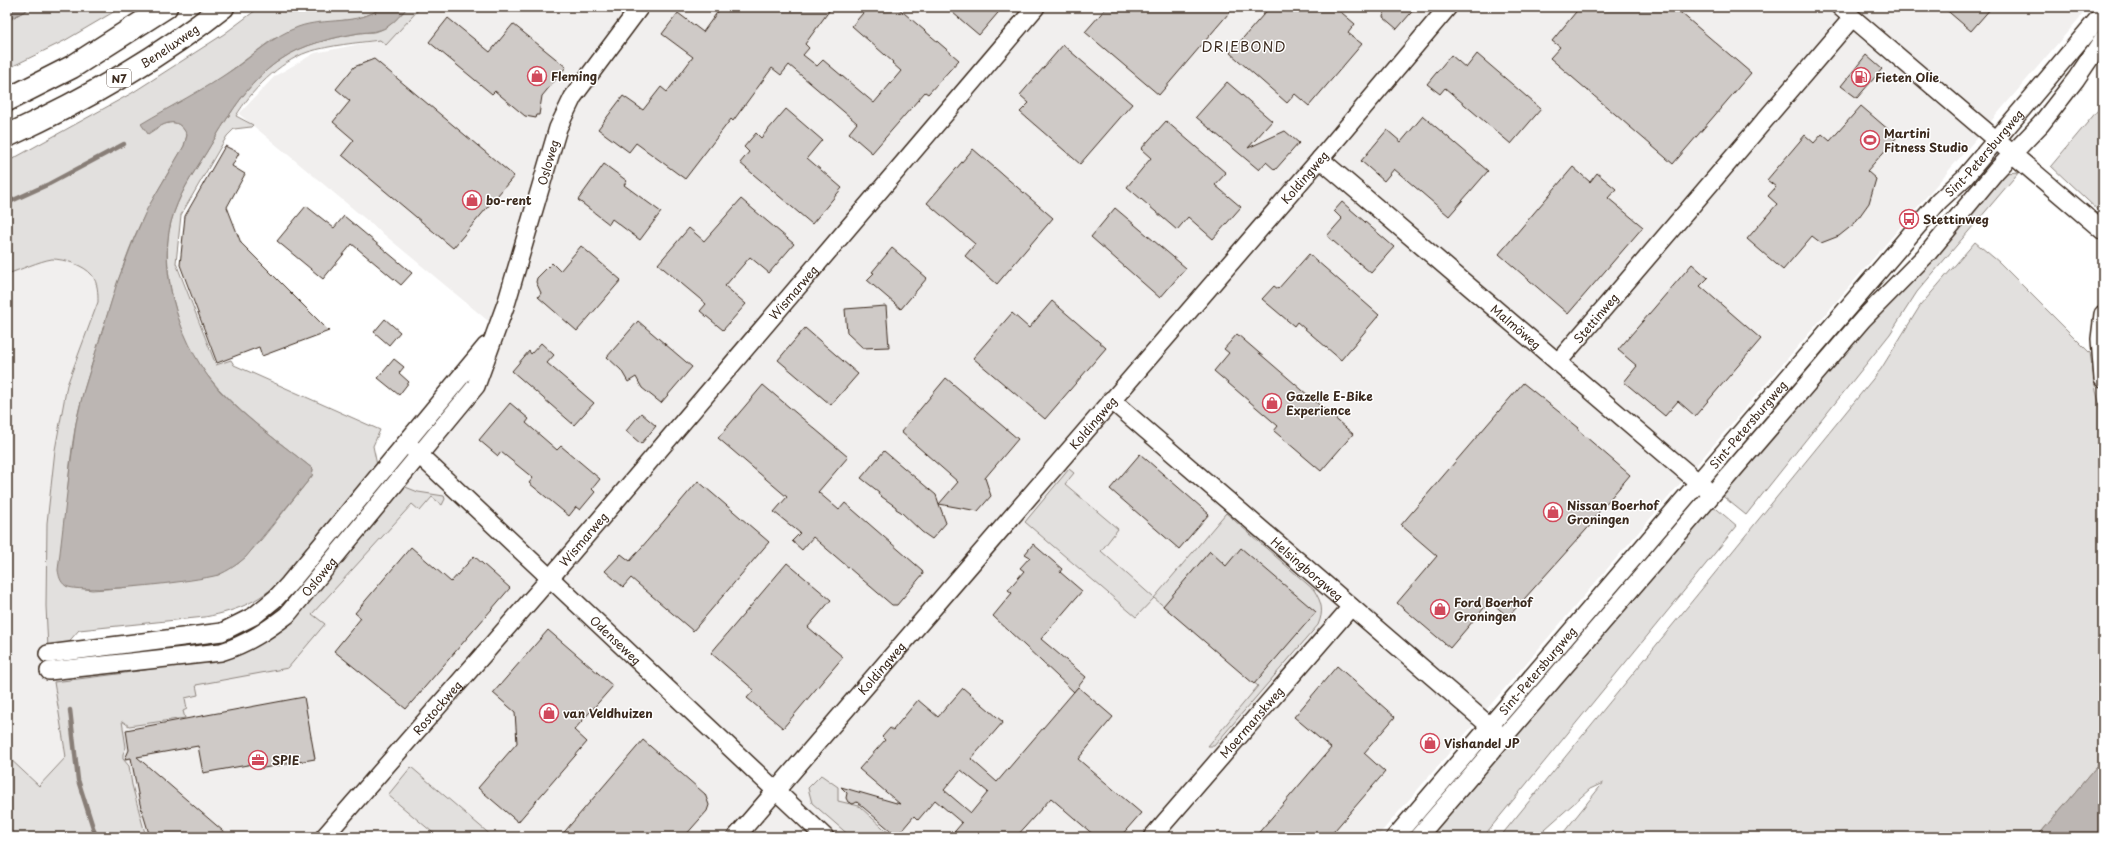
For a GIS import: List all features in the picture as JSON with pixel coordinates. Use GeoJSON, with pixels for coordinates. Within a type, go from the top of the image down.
{"type":"FeatureCollection","features":[{"type":"Feature","properties":{"kind":"highway"},"geometry":{"type":"LineString","coordinates":[[7,100],[72,67],[166,7]]}},
{"type":"Feature","properties":{"kind":"highway","name":"Beneluxweg"},"geometry":{"type":"LineString","coordinates":[[7,136],[41,121],[136,67],[223,7]]}},
{"type":"Feature","properties":{"kind":"street","name":"Osloweg"},"geometry":{"type":"LineString","coordinates":[[49,671],[207,654],[233,648],[259,636],[287,614],[476,386],[494,338],[558,128],[564,113],[573,97],[640,7]]}},
{"type":"Feature","properties":{"kind":"street","name":"Wismarweg"},"geometry":{"type":"LineString","coordinates":[[551,577],[1036,7]]}},
{"type":"Feature","properties":{"kind":"street","name":"Koldingweg"},"geometry":{"type":"LineString","coordinates":[[736,837],[1320,159],[1448,7]]}},
{"type":"Feature","properties":{"kind":"street"},"geometry":{"type":"LineString","coordinates":[[1840,7],[2103,231]]}},
{"type":"Feature","properties":{"kind":"street","name":"Sint-Petersburgweg"},"geometry":{"type":"LineString","coordinates":[[1395,837],[1939,201],[1964,178],[2103,13]]}},
{"type":"Feature","properties":{"kind":"street","name":"Stettinweg"},"geometry":{"type":"LineString","coordinates":[[1558,362],[1852,18]]}},
{"type":"Feature","properties":{"kind":"street","name":"Sint-Petersburgweg"},"geometry":{"type":"LineString","coordinates":[[1418,837],[1863,319],[1928,253],[2055,106],[2103,39]]}},
{"type":"Feature","properties":{"kind":"street","name":"Malmöweg"},"geometry":{"type":"LineString","coordinates":[[1320,159],[1712,495]]}},
{"type":"Feature","properties":{"kind":"street"},"geometry":{"type":"LineString","coordinates":[[2103,314],[2100,339],[2103,379]]}},
{"type":"Feature","properties":{"kind":"street","name":"Osloweg"},"geometry":{"type":"LineString","coordinates":[[48,654],[209,635],[238,626],[254,616],[276,598],[289,584],[494,338]]}},
{"type":"Feature","properties":{"kind":"street","name":"Helsingborgweg"},"geometry":{"type":"LineString","coordinates":[[1111,400],[1503,738]]}},
{"type":"Feature","properties":{"kind":"street","name":"Odenseweg"},"geometry":{"type":"LineString","coordinates":[[406,442],[777,790],[825,837]]}},
{"type":"Feature","properties":{"kind":"street","name":"Rostockweg"},"geometry":{"type":"LineString","coordinates":[[324,837],[551,577]]}},
{"type":"Feature","properties":{"kind":"street","name":"Moermanskweg"},"geometry":{"type":"LineString","coordinates":[[1152,837],[1350,607]]}},
{"type":"Feature","properties":{"kind":"shaded area"},"geometry":{"type":"Polygon","coordinates":[[[7,7],[32,7],[7,21],[7,7]]]}},
{"type":"Feature","properties":{"kind":"shaded area"},"geometry":{"type":"Polygon","coordinates":[[[32,7],[122,7],[64,41],[7,69],[7,21],[32,7]]]}},
{"type":"Feature","properties":{"kind":"shaded area"},"geometry":{"type":"Polygon","coordinates":[[[260,7],[382,7],[373,13],[356,19],[338,21],[273,39],[148,133],[164,124],[174,123],[179,125],[187,135],[184,146],[152,201],[135,235],[124,263],[82,397],[76,423],[68,484],[66,524],[66,586],[92,590],[120,588],[218,575],[239,563],[261,540],[312,476],[313,469],[257,425],[218,388],[207,375],[187,342],[180,323],[169,281],[167,260],[171,222],[177,203],[186,186],[221,128],[247,90],[268,69],[289,54],[298,50],[318,42],[338,37],[378,31],[391,24],[408,7],[421,7],[386,45],[380,40],[335,46],[308,52],[276,70],[258,87],[242,106],[236,116],[253,125],[251,127],[234,129],[227,136],[181,215],[176,263],[216,365],[231,360],[234,365],[380,430],[373,446],[377,465],[288,574],[269,591],[250,603],[230,611],[205,617],[79,630],[65,646],[48,649],[46,606],[47,523],[55,450],[67,385],[98,302],[98,292],[97,285],[92,275],[88,271],[74,263],[62,260],[47,260],[7,274],[7,162],[132,93],[224,34],[260,7]]]}},
{"type":"Feature","properties":{"kind":"shaded area"},"geometry":{"type":"Polygon","coordinates":[[[382,7],[408,7],[393,23],[384,29],[318,42],[289,54],[257,79],[238,102],[196,169],[177,203],[171,222],[168,243],[168,265],[171,288],[176,311],[184,334],[194,354],[206,374],[219,390],[264,431],[313,469],[312,476],[246,557],[233,567],[218,575],[188,581],[115,588],[93,589],[66,586],[59,577],[58,570],[76,423],[83,393],[117,283],[133,241],[147,209],[184,146],[187,135],[179,125],[174,123],[164,124],[148,134],[141,124],[221,77],[280,35],[308,24],[363,17],[382,7]]]}},
{"type":"Feature","properties":{"kind":"shaded area"},"geometry":{"type":"Polygon","coordinates":[[[416,7],[2089,7],[1377,837],[7,837],[7,232],[104,268],[58,545],[74,655],[256,618],[467,378],[493,325],[239,114],[275,76],[315,53],[385,39],[416,7]]]}},
{"type":"Feature","properties":{"kind":"shaded area"},"geometry":{"type":"Polygon","coordinates":[[[2103,104],[2103,215],[2051,166],[2103,104]]]}},
{"type":"Feature","properties":{"kind":"shaded area"},"geometry":{"type":"Polygon","coordinates":[[[2019,172],[1917,292],[1890,334],[1746,515],[1720,494],[2003,173],[2019,172]]]}},
{"type":"Feature","properties":{"kind":"shaded area"},"geometry":{"type":"Polygon","coordinates":[[[1975,242],[1999,262],[2090,353],[2096,391],[2103,417],[2103,759],[2037,837],[1560,837],[1603,783],[1590,789],[1536,837],[1500,837],[1881,369],[1920,306],[1975,242]]]}},
{"type":"Feature","properties":{"kind":"shaded area"},"geometry":{"type":"Polygon","coordinates":[[[1069,469],[1074,473],[1065,484],[1118,529],[1101,551],[1154,598],[1136,617],[1025,522],[1069,469]]]}},
{"type":"Feature","properties":{"kind":"shaded area"},"geometry":{"type":"Polygon","coordinates":[[[403,486],[418,492],[444,496],[445,499],[442,505],[432,497],[420,511],[412,504],[312,614],[325,624],[288,668],[196,685],[198,695],[185,698],[187,709],[183,711],[185,718],[129,726],[122,721],[126,747],[123,754],[123,759],[129,766],[132,785],[146,837],[7,837],[7,756],[39,786],[66,757],[54,682],[216,659],[246,648],[403,486]]]}},
{"type":"Feature","properties":{"kind":"shaded area"},"geometry":{"type":"Polygon","coordinates":[[[1711,504],[1737,526],[1483,837],[1425,837],[1711,504]]]}},
{"type":"Feature","properties":{"kind":"shaded area"},"geometry":{"type":"Polygon","coordinates":[[[1226,513],[1314,590],[1319,599],[1321,615],[1318,625],[1214,746],[1208,746],[1258,686],[1154,598],[1226,513]]]}},
{"type":"Feature","properties":{"kind":"shaded area"},"geometry":{"type":"Polygon","coordinates":[[[2103,759],[2103,837],[2037,837],[2103,759]]]}},
{"type":"Feature","properties":{"kind":"shaded area"},"geometry":{"type":"Polygon","coordinates":[[[411,767],[493,837],[438,837],[388,795],[411,767]]]}},
{"type":"Feature","properties":{"kind":"shaded area"},"geometry":{"type":"Polygon","coordinates":[[[821,775],[838,787],[838,801],[859,806],[893,837],[851,837],[812,803],[808,788],[821,775]]]}},
{"type":"Feature","properties":{"kind":"building"},"geometry":{"type":"Polygon","coordinates":[[[721,7],[832,7],[805,44],[809,48],[803,55],[817,66],[823,60],[874,103],[901,71],[892,63],[893,62],[852,26],[868,7],[897,7],[959,60],[928,94],[925,92],[872,153],[849,133],[857,123],[789,65],[781,75],[772,68],[733,121],[731,119],[685,179],[636,143],[629,152],[598,129],[623,96],[643,110],[661,87],[667,92],[693,57],[662,34],[678,13],[703,32],[721,7]]]}},
{"type":"Feature","properties":{"kind":"building"},"geometry":{"type":"Polygon","coordinates":[[[946,7],[1003,7],[979,35],[946,7]]]}},
{"type":"Feature","properties":{"kind":"building"},"geometry":{"type":"Polygon","coordinates":[[[1107,7],[1234,7],[1159,95],[1085,32],[1107,7]]]}},
{"type":"Feature","properties":{"kind":"building"},"geometry":{"type":"Polygon","coordinates":[[[1270,7],[1335,7],[1355,24],[1348,33],[1362,44],[1309,106],[1295,94],[1287,103],[1230,53],[1270,7]]]}},
{"type":"Feature","properties":{"kind":"building"},"geometry":{"type":"Polygon","coordinates":[[[1386,7],[1416,7],[1397,29],[1383,17],[1386,7]]]}},
{"type":"Feature","properties":{"kind":"building"},"geometry":{"type":"Polygon","coordinates":[[[1580,7],[1674,7],[1751,73],[1673,164],[1550,58],[1560,47],[1552,41],[1580,7]]]}},
{"type":"Feature","properties":{"kind":"building"},"geometry":{"type":"Polygon","coordinates":[[[1943,7],[1992,7],[1971,31],[1943,7]]]}},
{"type":"Feature","properties":{"kind":"building"},"geometry":{"type":"Polygon","coordinates":[[[448,18],[490,52],[513,24],[566,67],[542,96],[539,115],[537,115],[536,118],[525,116],[495,91],[492,94],[429,42],[448,18]]]}},
{"type":"Feature","properties":{"kind":"building"},"geometry":{"type":"Polygon","coordinates":[[[1063,45],[1132,104],[1080,164],[1020,112],[1029,103],[1020,95],[1063,45]]]}},
{"type":"Feature","properties":{"kind":"building"},"geometry":{"type":"Polygon","coordinates":[[[1477,54],[1541,109],[1511,144],[1445,88],[1440,94],[1427,84],[1451,55],[1466,68],[1477,54]]]}},
{"type":"Feature","properties":{"kind":"building"},"geometry":{"type":"Polygon","coordinates":[[[1866,55],[1882,69],[1857,98],[1841,86],[1866,55]]]}},
{"type":"Feature","properties":{"kind":"building"},"geometry":{"type":"Polygon","coordinates":[[[374,59],[514,176],[453,248],[342,155],[354,140],[333,122],[350,101],[336,89],[354,67],[374,59]]]}},
{"type":"Feature","properties":{"kind":"building"},"geometry":{"type":"Polygon","coordinates":[[[1227,82],[1272,121],[1248,148],[1285,131],[1299,143],[1275,170],[1266,162],[1259,170],[1196,117],[1227,82]]]}},
{"type":"Feature","properties":{"kind":"building"},"geometry":{"type":"Polygon","coordinates":[[[1861,106],[1897,137],[1867,171],[1876,179],[1869,203],[1854,224],[1839,236],[1821,243],[1812,236],[1783,270],[1747,239],[1777,204],[1768,196],[1776,187],[1767,180],[1805,135],[1814,143],[1822,134],[1830,141],[1861,106]]]}},
{"type":"Feature","properties":{"kind":"building"},"geometry":{"type":"Polygon","coordinates":[[[786,109],[822,140],[807,158],[842,188],[812,224],[740,163],[749,152],[744,147],[756,133],[761,138],[786,109]]]}},
{"type":"Feature","properties":{"kind":"building"},"geometry":{"type":"Polygon","coordinates":[[[1423,116],[1488,171],[1449,216],[1394,169],[1384,181],[1361,161],[1387,130],[1401,142],[1423,116]]]}},
{"type":"Feature","properties":{"kind":"building"},"geometry":{"type":"Polygon","coordinates":[[[1166,121],[1226,173],[1215,185],[1241,207],[1213,239],[1188,217],[1177,230],[1127,187],[1151,158],[1141,149],[1166,121]]]}},
{"type":"Feature","properties":{"kind":"building"},"geometry":{"type":"Polygon","coordinates":[[[225,146],[239,153],[232,166],[245,174],[227,207],[241,243],[329,331],[262,356],[259,347],[217,363],[180,265],[185,216],[225,146]]]}},
{"type":"Feature","properties":{"kind":"building"},"geometry":{"type":"Polygon","coordinates":[[[973,149],[1053,218],[997,284],[965,256],[975,244],[927,203],[973,149]]]}},
{"type":"Feature","properties":{"kind":"building"},"geometry":{"type":"Polygon","coordinates":[[[604,164],[627,181],[624,185],[661,212],[640,240],[612,219],[609,224],[578,200],[604,164]]]}},
{"type":"Feature","properties":{"kind":"building"},"geometry":{"type":"Polygon","coordinates":[[[1573,167],[1590,182],[1597,173],[1616,189],[1608,198],[1643,227],[1568,314],[1499,254],[1573,167]]]}},
{"type":"Feature","properties":{"kind":"building"},"geometry":{"type":"Polygon","coordinates":[[[741,199],[794,244],[769,273],[750,257],[725,286],[746,304],[723,330],[700,311],[706,304],[658,264],[689,228],[704,241],[741,199]]]}},
{"type":"Feature","properties":{"kind":"building"},"geometry":{"type":"Polygon","coordinates":[[[1342,202],[1394,247],[1371,273],[1327,236],[1342,219],[1334,211],[1342,202]]]}},
{"type":"Feature","properties":{"kind":"building"},"geometry":{"type":"Polygon","coordinates":[[[306,206],[334,228],[344,216],[412,273],[401,285],[352,244],[323,279],[277,241],[306,206]]]}},
{"type":"Feature","properties":{"kind":"building"},"geometry":{"type":"Polygon","coordinates":[[[1115,208],[1186,268],[1160,298],[1091,237],[1115,208]]]}},
{"type":"Feature","properties":{"kind":"building"},"geometry":{"type":"Polygon","coordinates":[[[581,246],[621,280],[577,331],[538,297],[541,293],[536,282],[537,278],[552,263],[560,271],[581,246]]]}},
{"type":"Feature","properties":{"kind":"building"},"geometry":{"type":"Polygon","coordinates":[[[892,248],[927,278],[901,309],[867,280],[874,273],[872,272],[892,248]]]}},
{"type":"Feature","properties":{"kind":"building"},"geometry":{"type":"Polygon","coordinates":[[[1309,254],[1379,315],[1341,360],[1297,322],[1294,326],[1262,299],[1274,286],[1278,289],[1309,254]]]}},
{"type":"Feature","properties":{"kind":"building"},"geometry":{"type":"Polygon","coordinates":[[[1692,264],[1708,278],[1700,286],[1761,339],[1695,416],[1678,401],[1665,416],[1624,382],[1637,366],[1618,350],[1692,264]]]}},
{"type":"Feature","properties":{"kind":"building"},"geometry":{"type":"Polygon","coordinates":[[[1052,301],[1106,348],[1045,419],[973,358],[1012,313],[1029,328],[1052,301]]]}},
{"type":"Feature","properties":{"kind":"building"},"geometry":{"type":"Polygon","coordinates":[[[886,306],[889,347],[863,348],[847,333],[845,309],[886,306]]]}},
{"type":"Feature","properties":{"kind":"building"},"geometry":{"type":"Polygon","coordinates":[[[385,319],[400,332],[389,345],[374,332],[385,319]]]}},
{"type":"Feature","properties":{"kind":"building"},"geometry":{"type":"Polygon","coordinates":[[[638,321],[692,367],[661,403],[642,388],[636,377],[628,382],[621,370],[607,357],[638,321]]]}},
{"type":"Feature","properties":{"kind":"building"},"geometry":{"type":"Polygon","coordinates":[[[805,328],[858,374],[831,405],[778,360],[805,328]]]}},
{"type":"Feature","properties":{"kind":"building"},"geometry":{"type":"Polygon","coordinates":[[[1237,334],[1353,434],[1321,471],[1274,431],[1278,426],[1214,371],[1229,353],[1224,349],[1237,334]]]}},
{"type":"Feature","properties":{"kind":"building"},"geometry":{"type":"Polygon","coordinates":[[[541,343],[554,355],[547,363],[594,403],[574,425],[512,371],[529,351],[531,354],[541,343]]]}},
{"type":"Feature","properties":{"kind":"building"},"geometry":{"type":"Polygon","coordinates":[[[394,359],[404,367],[399,373],[409,382],[399,395],[378,378],[394,359]]]}},
{"type":"Feature","properties":{"kind":"building"},"geometry":{"type":"Polygon","coordinates":[[[946,378],[1018,439],[985,478],[991,496],[978,511],[939,504],[958,482],[901,432],[946,378]]]}},
{"type":"Feature","properties":{"kind":"building"},"geometry":{"type":"Polygon","coordinates":[[[1523,383],[1579,428],[1578,430],[1630,475],[1593,519],[1595,520],[1508,617],[1490,601],[1450,648],[1397,603],[1437,556],[1401,525],[1523,383]]]}},
{"type":"Feature","properties":{"kind":"building"},"geometry":{"type":"Polygon","coordinates":[[[763,385],[848,457],[818,492],[839,510],[845,503],[922,570],[923,574],[897,605],[892,605],[813,537],[802,550],[792,541],[800,533],[774,512],[787,497],[718,438],[763,385]]]}},
{"type":"Feature","properties":{"kind":"building"},"geometry":{"type":"Polygon","coordinates":[[[510,403],[529,419],[526,423],[557,450],[561,446],[600,479],[592,489],[595,492],[580,510],[576,507],[569,516],[529,483],[533,478],[501,452],[498,456],[479,440],[510,403]]]}},
{"type":"Feature","properties":{"kind":"building"},"geometry":{"type":"Polygon","coordinates":[[[641,413],[656,426],[641,444],[626,431],[641,413]]]}},
{"type":"Feature","properties":{"kind":"building"},"geometry":{"type":"Polygon","coordinates":[[[884,451],[936,495],[946,523],[932,539],[922,532],[896,509],[896,507],[878,494],[879,492],[861,478],[884,451]]]}},
{"type":"Feature","properties":{"kind":"building"},"geometry":{"type":"Polygon","coordinates":[[[1140,454],[1209,514],[1179,549],[1110,489],[1140,454]]]}},
{"type":"Feature","properties":{"kind":"building"},"geometry":{"type":"Polygon","coordinates":[[[698,481],[769,542],[693,631],[631,578],[623,587],[605,571],[621,554],[630,561],[698,481]]]}},
{"type":"Feature","properties":{"kind":"building"},"geometry":{"type":"Polygon","coordinates":[[[1033,544],[1062,569],[1060,572],[1082,591],[1041,639],[1086,677],[1074,692],[993,616],[1012,593],[1008,590],[1024,571],[1020,568],[1030,557],[1025,554],[1033,544]]]}},
{"type":"Feature","properties":{"kind":"building"},"geometry":{"type":"Polygon","coordinates":[[[411,547],[451,582],[474,556],[510,588],[406,709],[334,651],[361,618],[355,613],[411,547]]]}},
{"type":"Feature","properties":{"kind":"building"},"geometry":{"type":"Polygon","coordinates":[[[1241,548],[1316,612],[1254,684],[1163,606],[1210,551],[1226,566],[1241,548]]]}},
{"type":"Feature","properties":{"kind":"building"},"geometry":{"type":"Polygon","coordinates":[[[787,563],[831,600],[808,627],[843,657],[783,728],[747,698],[754,690],[711,653],[787,563]]]}},
{"type":"Feature","properties":{"kind":"building"},"geometry":{"type":"Polygon","coordinates":[[[548,630],[613,686],[574,730],[587,742],[518,822],[478,788],[517,743],[515,712],[493,693],[548,630]]]}},
{"type":"Feature","properties":{"kind":"building"},"geometry":{"type":"Polygon","coordinates":[[[1337,666],[1395,717],[1364,753],[1385,772],[1329,837],[1255,837],[1331,748],[1294,717],[1337,666]]]}},
{"type":"Feature","properties":{"kind":"building"},"geometry":{"type":"Polygon","coordinates":[[[1078,687],[1113,717],[1078,759],[1141,813],[1120,837],[1096,837],[1051,798],[1016,837],[950,837],[962,823],[935,800],[918,820],[914,816],[897,836],[857,802],[853,804],[848,802],[846,798],[847,793],[841,787],[900,804],[859,769],[885,740],[882,737],[890,728],[893,730],[918,700],[938,717],[963,688],[1003,722],[971,759],[997,782],[1078,687]],[[961,770],[944,790],[971,813],[988,792],[961,770]]]}},
{"type":"Feature","properties":{"kind":"building"},"geometry":{"type":"Polygon","coordinates":[[[304,697],[315,759],[258,769],[264,762],[203,773],[198,746],[137,757],[230,837],[150,837],[140,804],[131,758],[125,759],[129,750],[126,730],[304,697]]]}},
{"type":"Feature","properties":{"kind":"building"},"geometry":{"type":"Polygon","coordinates":[[[643,740],[705,794],[709,805],[707,811],[684,837],[560,837],[643,740]]]}},
{"type":"Feature","properties":{"kind":"waterway"},"geometry":{"type":"LineString","coordinates":[[7,203],[49,184],[124,144]]}},
{"type":"Feature","properties":{"kind":"waterway"},"geometry":{"type":"LineString","coordinates":[[70,710],[78,780],[96,837]]}},
{"type":"Feature","properties":{"kind":"place","name":"Fleming"},"geometry":{"type":"Point","coordinates":[537,76]}},
{"type":"Feature","properties":{"kind":"place","name":"Fieten Olie"},"geometry":{"type":"Point","coordinates":[1861,77]}},
{"type":"Feature","properties":{"kind":"place","name":"Martini Fitness Studio"},"geometry":{"type":"Point","coordinates":[1870,140]}},
{"type":"Feature","properties":{"kind":"place","name":"bo-rent"},"geometry":{"type":"Point","coordinates":[472,200]}},
{"type":"Feature","properties":{"kind":"place","name":"Stettinweg"},"geometry":{"type":"Point","coordinates":[1909,219]}},
{"type":"Feature","properties":{"kind":"place","name":"Gazelle E-Bike Experience"},"geometry":{"type":"Point","coordinates":[1272,403]}},
{"type":"Feature","properties":{"kind":"place","name":"Nissan Boerhof Groningen"},"geometry":{"type":"Point","coordinates":[1553,512]}},
{"type":"Feature","properties":{"kind":"place","name":"Ford Boerhof Groningen"},"geometry":{"type":"Point","coordinates":[1440,609]}},
{"type":"Feature","properties":{"kind":"place","name":"van Veldhuizen"},"geometry":{"type":"Point","coordinates":[549,713]}},
{"type":"Feature","properties":{"kind":"place","name":"Vishandel JP"},"geometry":{"type":"Point","coordinates":[1430,743]}},
{"type":"Feature","properties":{"kind":"place","name":"SPIE"},"geometry":{"type":"Point","coordinates":[258,760]}},
{"type":"Feature","properties":{"kind":"district","name":"DRIEBOND"},"geometry":{"type":"Point","coordinates":[1244,46]}}]}
